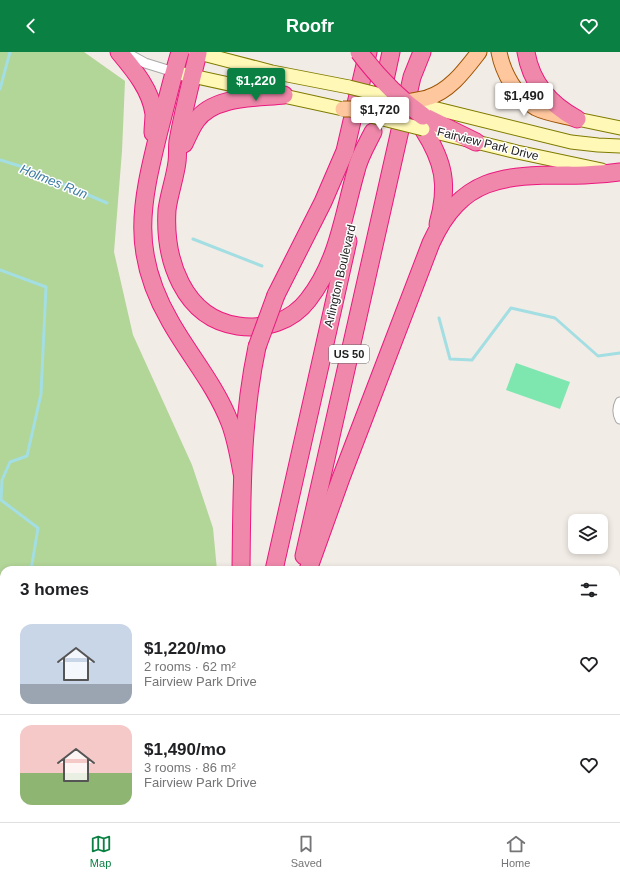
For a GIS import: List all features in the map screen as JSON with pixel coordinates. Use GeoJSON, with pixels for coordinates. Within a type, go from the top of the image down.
{"type":"FeatureCollection","features":[{"type":"Feature","properties":{"kind":"highway"},"geometry":{"type":"LineString","coordinates":[[119,52],[145,88],[154,114],[150,167]]}},
{"type":"Feature","properties":{"kind":"highway"},"geometry":{"type":"LineString","coordinates":[[180,52],[147,181],[142,213],[142,242],[145,260],[152,284],[170,321],[219,399],[230,422],[237,446],[242,473]]}},
{"type":"Feature","properties":{"kind":"highway"},"geometry":{"type":"LineString","coordinates":[[196,52],[178,142],[177,162],[168,209],[168,229],[172,262],[177,278],[186,293],[201,310],[213,318],[225,323],[239,326],[254,327],[274,324],[296,312],[307,301],[320,285],[334,254],[340,236],[356,169],[373,132]]}},
{"type":"Feature","properties":{"kind":"highway"},"geometry":{"type":"LineString","coordinates":[[359,52],[381,79],[406,102],[476,142]]}},
{"type":"Feature","properties":{"kind":"highway"},"geometry":{"type":"LineString","coordinates":[[241,566],[242,473],[245,426],[250,380],[257,347],[276,295],[323,202],[345,151],[368,52]]}},
{"type":"Feature","properties":{"kind":"highway","name":"Arlington Boulevard"},"geometry":{"type":"LineString","coordinates":[[275,566],[391,52]]}},
{"type":"Feature","properties":{"kind":"highway"},"geometry":{"type":"LineString","coordinates":[[412,77],[422,52]]}},
{"type":"Feature","properties":{"kind":"highway"},"geometry":{"type":"LineString","coordinates":[[526,52],[531,72],[548,98],[561,111],[576,119]]}},
{"type":"Feature","properties":{"kind":"highway","name":"US 50"},"geometry":{"type":"LineString","coordinates":[[301,566],[412,77]]}},
{"type":"Feature","properties":{"kind":"highway"},"geometry":{"type":"LineString","coordinates":[[177,162],[196,120],[205,111],[235,100],[284,95]]}},
{"type":"Feature","properties":{"kind":"highway"},"geometry":{"type":"LineString","coordinates":[[309,566],[341,478],[437,230],[442,210],[444,175],[432,142],[425,112]]}},
{"type":"Feature","properties":{"kind":"highway"},"geometry":{"type":"LineString","coordinates":[[437,230],[457,202],[470,192],[496,180],[530,175],[570,175],[620,172]]}},
{"type":"Feature","properties":{"kind":"highway"},"geometry":{"type":"LineString","coordinates":[[279,566],[280,544]]}},
{"type":"Feature","properties":{"kind":"main road"},"geometry":{"type":"LineString","coordinates":[[196,52],[272,72],[349,87],[406,102],[425,112],[439,93],[454,82],[479,52]]}},
{"type":"Feature","properties":{"kind":"main road","name":"US 50"},"geometry":{"type":"LineString","coordinates":[[412,77],[418,52]]}},
{"type":"Feature","properties":{"kind":"main road"},"geometry":{"type":"LineString","coordinates":[[499,52],[506,76],[527,102],[536,108],[576,119],[620,128]]}},
{"type":"Feature","properties":{"kind":"main road","name":"Fairview Park Drive"},"geometry":{"type":"LineString","coordinates":[[174,72],[344,109],[425,112],[571,142],[620,146]]}},
{"type":"Feature","properties":{"kind":"main road"},"geometry":{"type":"LineString","coordinates":[[344,109],[365,109],[406,102]]}},
{"type":"Feature","properties":{"kind":"main road","name":"Fairview Park Drive"},"geometry":{"type":"LineString","coordinates":[[476,142],[558,161],[620,172]]}},
{"type":"Feature","properties":{"kind":"street","name":"Fairview Park Drive"},"geometry":{"type":"LineString","coordinates":[[125,52],[145,63],[174,72]]}},
{"type":"Feature","properties":{"kind":"street"},"geometry":{"type":"LineString","coordinates":[[620,402],[618,407],[620,419]]}},
{"type":"Feature","properties":{"kind":"green space"},"geometry":{"type":"Polygon","coordinates":[[[0,52],[84,52],[125,81],[122,151],[114,252],[133,335],[192,465],[213,528],[217,566],[0,566],[0,52]]]}},
{"type":"Feature","properties":{"kind":"green space"},"geometry":{"type":"Polygon","coordinates":[[[516,363],[570,382],[560,409],[506,390],[516,363]]]}},
{"type":"Feature","properties":{"kind":"waterway"},"geometry":{"type":"LineString","coordinates":[[0,89],[10,52]]}},
{"type":"Feature","properties":{"kind":"waterway","name":"Holmes Run"},"geometry":{"type":"LineString","coordinates":[[0,160],[23,167],[107,203]]}},
{"type":"Feature","properties":{"kind":"waterway","name":"Holmes Run"},"geometry":{"type":"LineString","coordinates":[[193,239],[262,266]]}},
{"type":"Feature","properties":{"kind":"waterway"},"geometry":{"type":"LineString","coordinates":[[0,270],[46,287],[41,394],[27,456],[10,462],[2,480],[1,500],[38,528],[32,566]]}},
{"type":"Feature","properties":{"kind":"waterway","name":"Holmes Run"},"geometry":{"type":"LineString","coordinates":[[439,318],[450,359],[472,360],[511,308],[555,318],[598,356],[620,353]]}}]}
